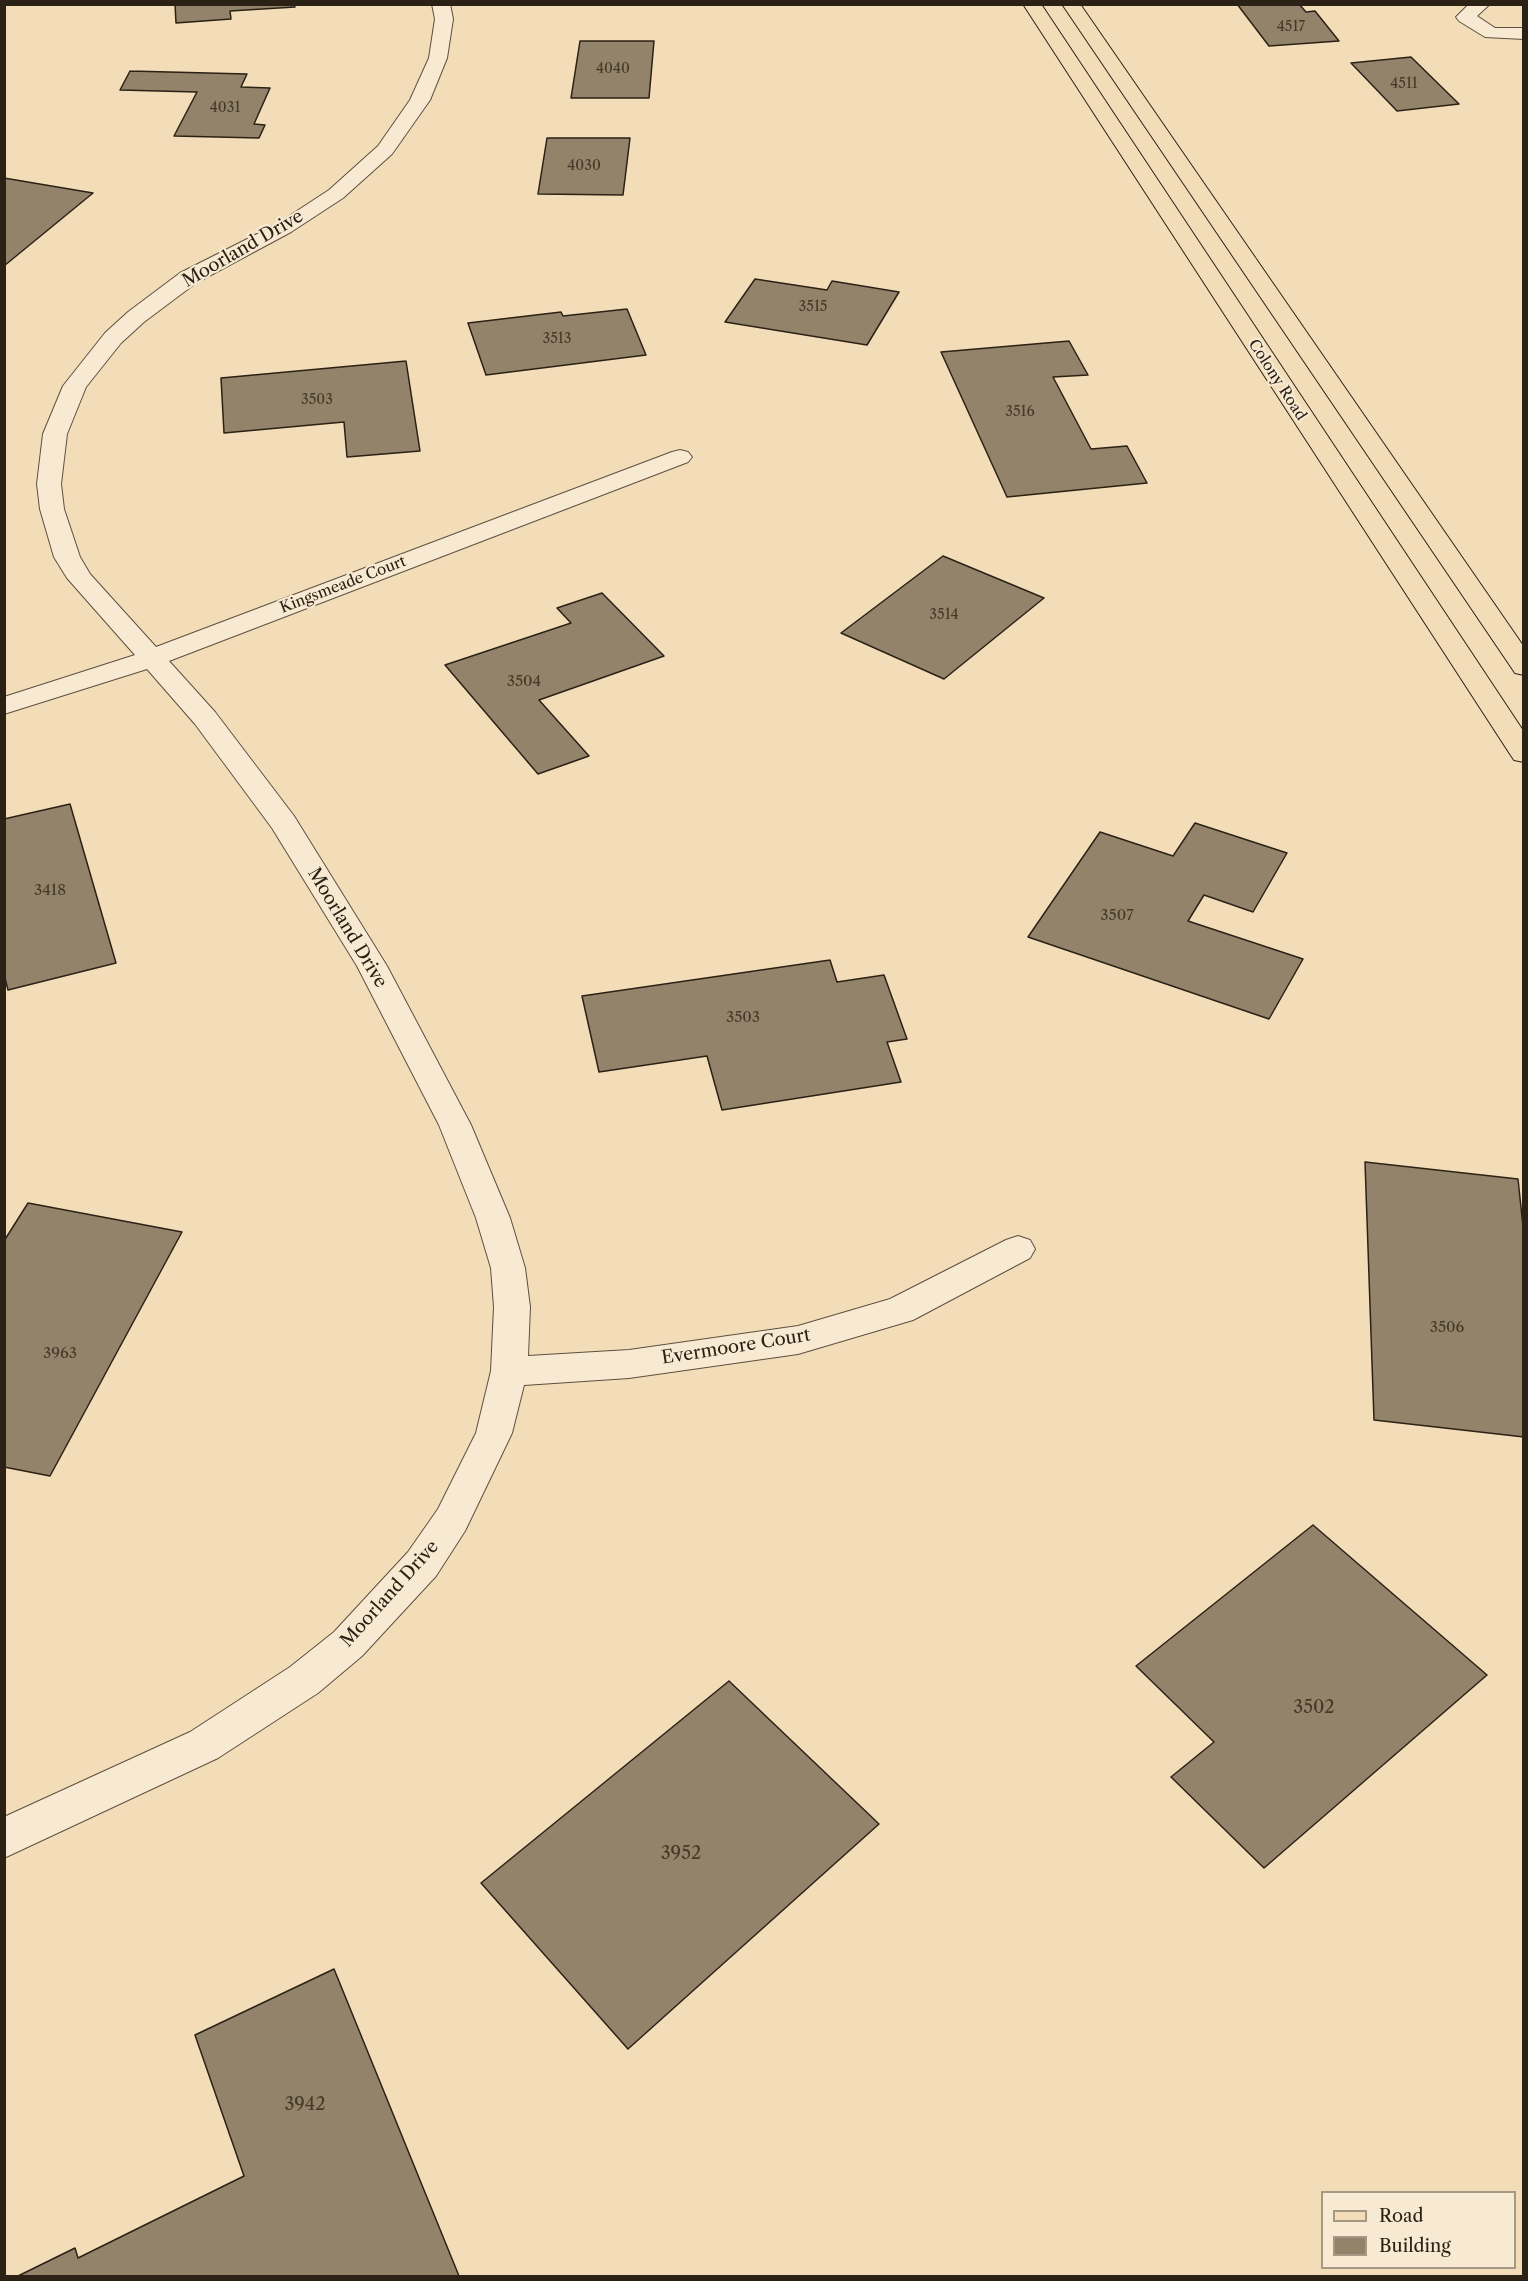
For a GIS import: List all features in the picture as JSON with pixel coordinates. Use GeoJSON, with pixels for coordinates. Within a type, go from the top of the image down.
{"type":"FeatureCollection","features":[{"type":"Feature","properties":{"kind":"main road","name":"Colony Road"},"geometry":{"type":"LineString","coordinates":[[1032,4],[1524,754]]}},
{"type":"Feature","properties":{"kind":"main road"},"geometry":{"type":"LineString","coordinates":[[1071,4],[1524,667]]}},
{"type":"Feature","properties":{"kind":"street","name":"Moorland Drive"},"geometry":{"type":"LineString","coordinates":[[4,1838],[204,1744],[304,1680],[348,1644],[422,1564],[452,1520],[494,1433],[509,1371],[512,1307],[508,1268],[493,1218],[454,1125],[372,966],[284,824],[206,718],[80,578],[67,556],[52,509],[49,484],[55,434],[75,386],[93,360],[136,317],[189,278],[284,228],[336,194],[385,150],[420,100],[438,58],[444,19],[441,4]]}},
{"type":"Feature","properties":{"kind":"street"},"geometry":{"type":"LineString","coordinates":[[1481,4],[1465,17],[1491,33],[1524,34]]}},
{"type":"Feature","properties":{"kind":"street","name":"Kingsmeade Court"},"geometry":{"type":"LineString","coordinates":[[4,706],[153,658],[680,457]]}},
{"type":"Feature","properties":{"kind":"street","name":"Evermoore Court"},"geometry":{"type":"LineString","coordinates":[[509,1371],[629,1364],[798,1340],[901,1310],[1018,1249]]}},
{"type":"Feature","properties":{"kind":"building"},"geometry":{"type":"Polygon","coordinates":[[[175,4],[294,4],[295,7],[230,11],[231,19],[176,23],[175,4]]]}},
{"type":"Feature","properties":{"kind":"building"},"geometry":{"type":"Polygon","coordinates":[[[1237,4],[1299,4],[1306,12],[1315,11],[1339,41],[1269,46],[1237,4]]]}},
{"type":"Feature","properties":{"kind":"building"},"geometry":{"type":"Polygon","coordinates":[[[580,41],[654,41],[649,98],[571,98],[580,41]]]}},
{"type":"Feature","properties":{"kind":"building"},"geometry":{"type":"Polygon","coordinates":[[[1411,57],[1459,104],[1397,111],[1351,63],[1411,57]]]}},
{"type":"Feature","properties":{"kind":"building"},"geometry":{"type":"Polygon","coordinates":[[[130,71],[247,74],[241,87],[270,88],[254,124],[265,125],[259,138],[174,136],[197,92],[120,90],[130,71]]]}},
{"type":"Feature","properties":{"kind":"building"},"geometry":{"type":"Polygon","coordinates":[[[547,138],[630,138],[623,195],[538,194],[547,138]]]}},
{"type":"Feature","properties":{"kind":"building"},"geometry":{"type":"Polygon","coordinates":[[[4,178],[93,193],[4,266],[4,178]]]}},
{"type":"Feature","properties":{"kind":"building"},"geometry":{"type":"Polygon","coordinates":[[[755,279],[827,290],[832,281],[899,292],[867,345],[725,322],[755,279]]]}},
{"type":"Feature","properties":{"kind":"building"},"geometry":{"type":"Polygon","coordinates":[[[627,309],[646,355],[486,375],[468,323],[561,312],[563,316],[627,309]]]}},
{"type":"Feature","properties":{"kind":"building"},"geometry":{"type":"Polygon","coordinates":[[[1069,341],[1088,375],[1053,377],[1091,449],[1127,446],[1147,483],[1007,497],[941,352],[1069,341]]]}},
{"type":"Feature","properties":{"kind":"building"},"geometry":{"type":"Polygon","coordinates":[[[406,361],[420,451],[347,457],[344,422],[224,433],[221,378],[406,361]]]}},
{"type":"Feature","properties":{"kind":"building"},"geometry":{"type":"Polygon","coordinates":[[[943,556],[1044,598],[944,679],[841,633],[943,556]]]}},
{"type":"Feature","properties":{"kind":"building"},"geometry":{"type":"Polygon","coordinates":[[[602,593],[664,656],[539,700],[589,756],[538,774],[445,665],[571,623],[557,608],[602,593]]]}},
{"type":"Feature","properties":{"kind":"building"},"geometry":{"type":"Polygon","coordinates":[[[70,804],[116,963],[8,990],[4,974],[4,819],[70,804]]]}},
{"type":"Feature","properties":{"kind":"building"},"geometry":{"type":"Polygon","coordinates":[[[1195,823],[1287,853],[1253,912],[1204,895],[1188,921],[1303,959],[1269,1019],[1028,937],[1100,832],[1173,856],[1195,823]]]}},
{"type":"Feature","properties":{"kind":"building"},"geometry":{"type":"Polygon","coordinates":[[[830,960],[837,982],[884,975],[907,1039],[887,1042],[901,1082],[722,1110],[707,1056],[599,1072],[582,996],[830,960]]]}},
{"type":"Feature","properties":{"kind":"building"},"geometry":{"type":"Polygon","coordinates":[[[1365,1162],[1518,1179],[1524,1236],[1524,1437],[1374,1420],[1365,1162]]]}},
{"type":"Feature","properties":{"kind":"building"},"geometry":{"type":"Polygon","coordinates":[[[28,1203],[182,1232],[50,1476],[4,1467],[4,1241],[28,1203]]]}},
{"type":"Feature","properties":{"kind":"building"},"geometry":{"type":"Polygon","coordinates":[[[1313,1525],[1487,1675],[1264,1868],[1171,1777],[1214,1742],[1136,1666],[1313,1525]]]}},
{"type":"Feature","properties":{"kind":"building"},"geometry":{"type":"Polygon","coordinates":[[[729,1681],[879,1824],[628,2049],[481,1883],[729,1681]]]}},
{"type":"Feature","properties":{"kind":"building"},"geometry":{"type":"Polygon","coordinates":[[[334,1969],[459,2276],[18,2276],[75,2248],[78,2258],[244,2176],[195,2035],[334,1969]]]}}]}
